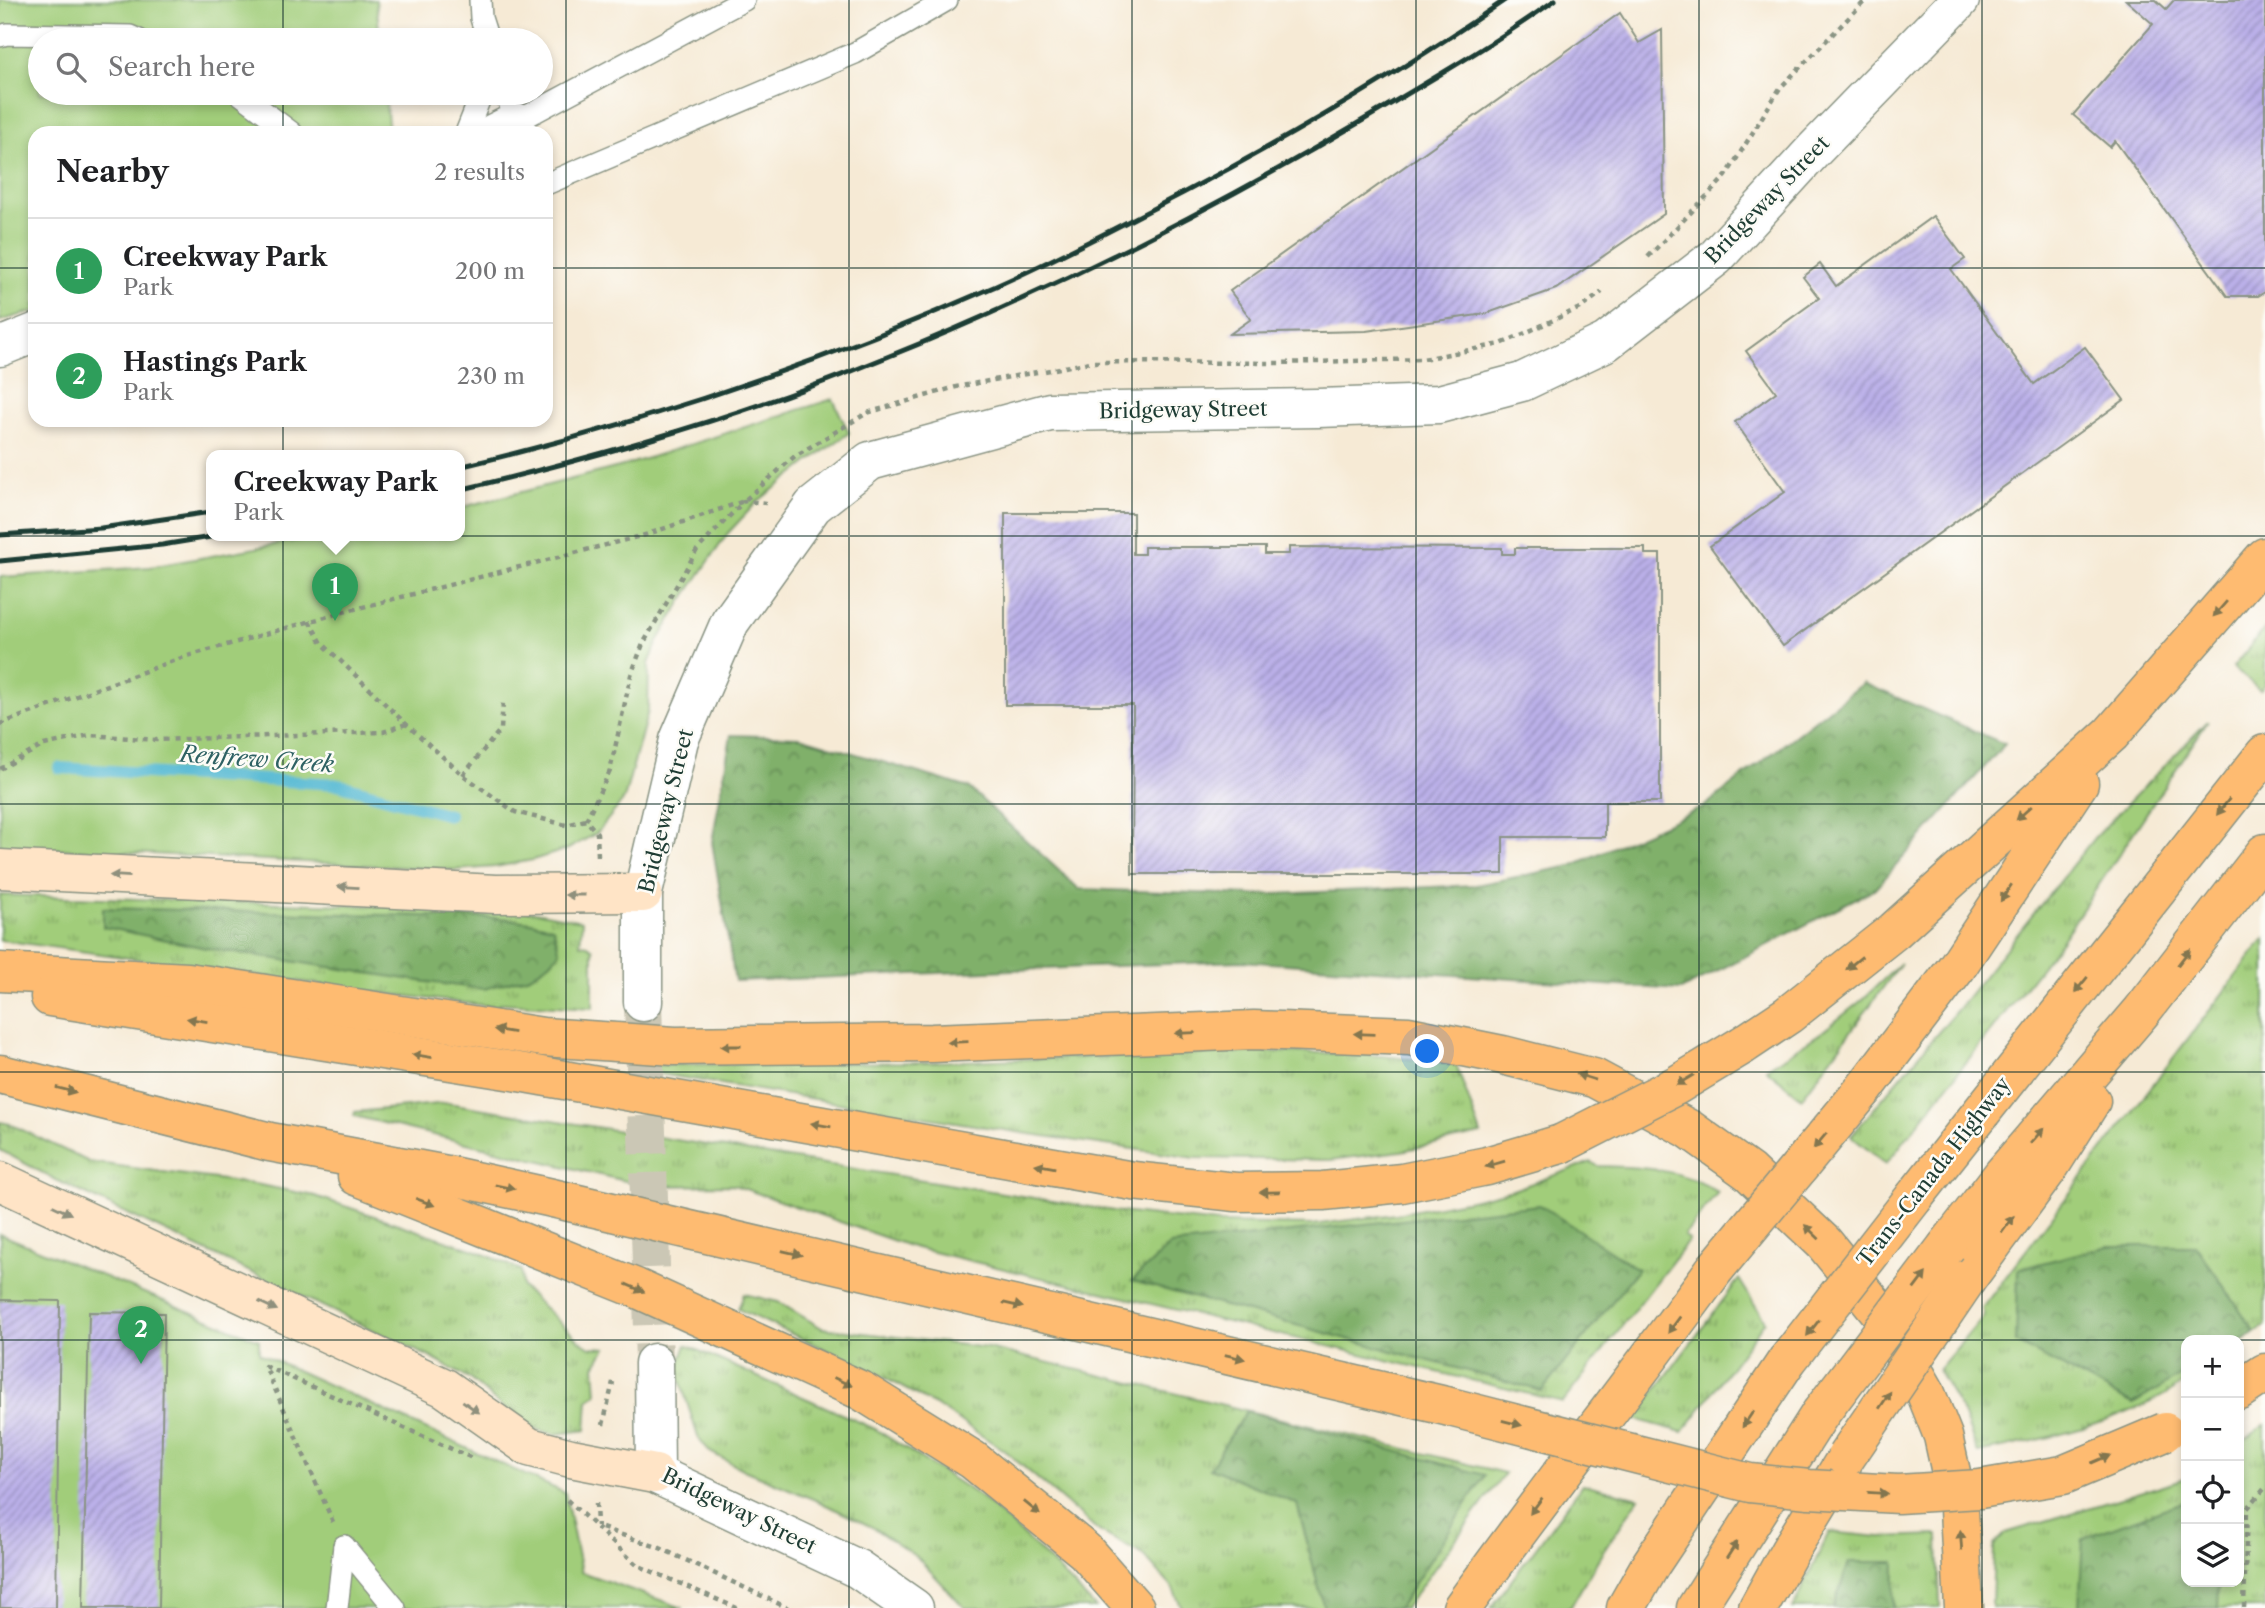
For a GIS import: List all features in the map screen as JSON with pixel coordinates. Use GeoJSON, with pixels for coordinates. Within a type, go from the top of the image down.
{"type":"FeatureCollection","features":[{"type":"Feature","properties":{"kind":"highway"},"geometry":{"type":"LineString","coordinates":[[0,989],[527,1073],[1133,1181],[1236,1192],[1323,1191],[1402,1183],[1487,1166],[1561,1144],[1677,1086],[1788,1015],[1894,931],[2111,734],[2265,557]]}},
{"type":"Feature","properties":{"kind":"highway"},"geometry":{"type":"LineString","coordinates":[[1462,1608],[1714,1270],[1864,1089],[1957,967],[2111,734]]}},
{"type":"Feature","properties":{"kind":"highway","name":"Trans-Canada Highway"},"geometry":{"type":"LineString","coordinates":[[1626,1608],[1651,1564],[1786,1362],[2265,754]]}},
{"type":"Feature","properties":{"kind":"highway"},"geometry":{"type":"LineString","coordinates":[[1696,1608],[1820,1414],[1947,1245],[2003,1174],[2142,1011],[2265,853]]}},
{"type":"Feature","properties":{"kind":"highway"},"geometry":{"type":"LineString","coordinates":[[0,972],[188,982],[543,1037],[675,1046],[932,1043],[1254,1030],[1409,1036],[1503,1055],[1594,1079],[1689,1129],[1749,1172],[1824,1243],[1880,1312],[1925,1391],[1943,1436],[1959,1509],[1964,1608]]}},
{"type":"Feature","properties":{"kind":"highway"},"geometry":{"type":"LineString","coordinates":[[1758,1608],[1846,1457],[1967,1279],[2078,1125],[2142,1011]]}},
{"type":"Feature","properties":{"kind":"highway"},"geometry":{"type":"LineString","coordinates":[[0,1074],[270,1142],[548,1197],[1446,1406],[1751,1483],[1898,1494],[1980,1489],[2063,1475],[2176,1426]]}},
{"type":"Feature","properties":{"kind":"highway"},"geometry":{"type":"LineString","coordinates":[[270,1142],[636,1288],[862,1391],[973,1460],[1085,1551],[1135,1608]]}},
{"type":"Feature","properties":{"kind":"highway"},"geometry":{"type":"LineString","coordinates":[[2244,1387],[2265,1373]]}},
{"type":"Feature","properties":{"kind":"main road"},"geometry":{"type":"LineString","coordinates":[[0,869],[496,894],[643,893]]}},
{"type":"Feature","properties":{"kind":"main road"},"geometry":{"type":"LineString","coordinates":[[0,1181],[445,1388],[529,1447],[655,1474]]}},
{"type":"Feature","properties":{"kind":"street","name":"Bridgeway Street"},"geometry":{"type":"LineString","coordinates":[[643,1002],[643,893],[679,740],[730,622],[813,506],[870,461],[1050,412],[1439,404],[1522,382],[1606,342],[1716,257],[1814,150],[1960,0]]}},
{"type":"Feature","properties":{"kind":"street","name":"Bridgeway Street"},"geometry":{"type":"LineString","coordinates":[[654,1363],[655,1474],[858,1569],[914,1608]]}},
{"type":"Feature","properties":{"kind":"lane"},"geometry":{"type":"LineString","coordinates":[[480,0],[484,28]]}},
{"type":"Feature","properties":{"kind":"lane"},"geometry":{"type":"LineString","coordinates":[[553,93],[744,0]]}},
{"type":"Feature","properties":{"kind":"lane"},"geometry":{"type":"LineString","coordinates":[[553,181],[855,53],[947,0]]}},
{"type":"Feature","properties":{"kind":"lane"},"geometry":{"type":"LineString","coordinates":[[0,36],[28,34]]}},
{"type":"Feature","properties":{"kind":"lane"},"geometry":{"type":"LineString","coordinates":[[255,105],[283,126]]}},
{"type":"Feature","properties":{"kind":"lane"},"geometry":{"type":"LineString","coordinates":[[469,126],[477,105]]}},
{"type":"Feature","properties":{"kind":"lane"},"geometry":{"type":"LineString","coordinates":[[505,116],[528,105]]}},
{"type":"Feature","properties":{"kind":"lane"},"geometry":{"type":"LineString","coordinates":[[337,1608],[344,1546]]}},
{"type":"Feature","properties":{"kind":"lane"},"geometry":{"type":"LineString","coordinates":[[344,1546],[396,1608]]}},
{"type":"Feature","properties":{"kind":"path"},"geometry":{"type":"LineString","coordinates":[[1647,258],[1726,176],[1780,88],[1866,0]]}},
{"type":"Feature","properties":{"kind":"path"},"geometry":{"type":"LineString","coordinates":[[309,621],[322,643],[463,775],[515,812],[566,825],[586,820],[610,771],[631,675],[643,645],[697,550],[744,501],[796,456],[867,413],[956,387],[1090,362],[1279,363],[1423,359],[1501,344],[1582,307],[1604,290]]}},
{"type":"Feature","properties":{"kind":"path"},"geometry":{"type":"LineString","coordinates":[[0,724],[184,657],[309,621],[645,535],[744,501],[813,506]]}},
{"type":"Feature","properties":{"kind":"path"},"geometry":{"type":"LineString","coordinates":[[463,775],[501,729],[503,702]]}},
{"type":"Feature","properties":{"kind":"path"},"geometry":{"type":"LineString","coordinates":[[0,769],[44,745],[90,735],[157,740],[383,732],[406,724]]}},
{"type":"Feature","properties":{"kind":"path"},"geometry":{"type":"LineString","coordinates":[[586,820],[597,833]]}},
{"type":"Feature","properties":{"kind":"path"},"geometry":{"type":"LineString","coordinates":[[344,1546],[265,1366],[482,1462]]}},
{"type":"Feature","properties":{"kind":"path"},"geometry":{"type":"LineString","coordinates":[[604,1418],[615,1370]]}},
{"type":"Feature","properties":{"kind":"path"},"geometry":{"type":"LineString","coordinates":[[2244,1608],[2247,1508],[2265,1488]]}},
{"type":"Feature","properties":{"kind":"path"},"geometry":{"type":"LineString","coordinates":[[558,1496],[571,1502],[637,1565],[737,1608]]}},
{"type":"Feature","properties":{"kind":"path"},"geometry":{"type":"LineString","coordinates":[[596,1496],[597,1527]]}},
{"type":"Feature","properties":{"kind":"path"},"geometry":{"type":"LineString","coordinates":[[597,1527],[660,1548],[788,1608]]}},
{"type":"Feature","properties":{"kind":"green space"},"geometry":{"type":"Polygon","coordinates":[[[0,0],[376,0],[379,28],[28,28],[28,105],[386,105],[388,126],[28,126],[28,313],[0,321],[0,0]]]}},
{"type":"Feature","properties":{"kind":"green space"},"geometry":{"type":"Polygon","coordinates":[[[833,399],[849,433],[757,502],[728,533],[682,601],[658,641],[649,664],[648,711],[624,799],[597,833],[568,849],[533,860],[456,870],[0,846],[0,577],[150,567],[294,541],[465,541],[465,506],[623,466],[833,399]]]}},
{"type":"Feature","properties":{"kind":"green space"},"geometry":{"type":"Polygon","coordinates":[[[2265,628],[2265,684],[2260,690],[2233,667],[2265,628]]]}},
{"type":"Feature","properties":{"kind":"green space"},"geometry":{"type":"Polygon","coordinates":[[[1863,683],[2005,744],[1876,888],[1681,990],[1241,961],[735,981],[712,842],[731,735],[800,737],[969,788],[1079,889],[1253,895],[1476,885],[1571,866],[1702,808],[1863,683]]]}},
{"type":"Feature","properties":{"kind":"green space"},"geometry":{"type":"Polygon","coordinates":[[[2208,721],[2060,943],[1886,1164],[1851,1136],[1957,1010],[2094,838],[2208,721]]]}},
{"type":"Feature","properties":{"kind":"green space"},"geometry":{"type":"Polygon","coordinates":[[[0,895],[530,911],[582,921],[580,944],[593,949],[593,1008],[499,1003],[499,1007],[0,940],[0,895]]]}},
{"type":"Feature","properties":{"kind":"green space"},"geometry":{"type":"Polygon","coordinates":[[[103,908],[500,918],[553,927],[560,952],[550,963],[530,976],[484,989],[206,948],[103,927],[103,908]]]}},
{"type":"Feature","properties":{"kind":"green space"},"geometry":{"type":"Polygon","coordinates":[[[2265,938],[2265,1325],[2244,1341],[2244,1335],[2181,1335],[2181,1385],[2162,1396],[2112,1419],[2059,1435],[1978,1453],[1962,1411],[1938,1370],[1984,1316],[1982,1308],[2265,938]]]}},
{"type":"Feature","properties":{"kind":"green space"},"geometry":{"type":"Polygon","coordinates":[[[1901,963],[1802,1098],[1766,1069],[1822,1032],[1862,1000],[1901,963]]]}},
{"type":"Feature","properties":{"kind":"green space"},"geometry":{"type":"Polygon","coordinates":[[[1255,1052],[1356,1054],[1456,1065],[1481,1134],[1401,1151],[1330,1160],[1195,1158],[654,1073],[654,1065],[930,1062],[1255,1052]]]}},
{"type":"Feature","properties":{"kind":"green space"},"geometry":{"type":"Polygon","coordinates":[[[448,1103],[1120,1212],[1218,1223],[1312,1225],[1396,1214],[1513,1190],[1591,1162],[1598,1166],[1645,1168],[1675,1173],[1718,1192],[1684,1236],[1689,1240],[1563,1402],[912,1247],[734,1185],[646,1186],[354,1116],[355,1112],[448,1103]]]}},
{"type":"Feature","properties":{"kind":"green space"},"geometry":{"type":"Polygon","coordinates":[[[0,1122],[10,1124],[89,1162],[260,1185],[315,1196],[475,1250],[521,1270],[522,1287],[579,1340],[590,1347],[606,1348],[595,1366],[597,1394],[588,1400],[586,1430],[556,1434],[533,1429],[470,1379],[430,1357],[54,1179],[0,1150],[0,1122]]]}},
{"type":"Feature","properties":{"kind":"green space"},"geometry":{"type":"Polygon","coordinates":[[[1540,1205],[1638,1269],[1542,1391],[1132,1281],[1170,1245],[1540,1205]]]}},
{"type":"Feature","properties":{"kind":"green space"},"geometry":{"type":"Polygon","coordinates":[[[0,1234],[259,1340],[259,1353],[565,1493],[581,1572],[683,1608],[0,1608],[0,1234]]]}},
{"type":"Feature","properties":{"kind":"green space"},"geometry":{"type":"Polygon","coordinates":[[[2108,1246],[2196,1246],[2255,1332],[2244,1339],[2244,1335],[2181,1335],[2181,1375],[2133,1404],[2016,1343],[2018,1269],[2108,1246]]]}},
{"type":"Feature","properties":{"kind":"green space"},"geometry":{"type":"Polygon","coordinates":[[[1739,1279],[1765,1321],[1683,1432],[1634,1419],[1739,1279]]]}},
{"type":"Feature","properties":{"kind":"green space"},"geometry":{"type":"Polygon","coordinates":[[[744,1294],[778,1302],[822,1328],[988,1348],[1505,1473],[1405,1608],[1182,1608],[1172,1587],[1143,1555],[1099,1531],[1005,1451],[937,1406],[870,1370],[738,1309],[744,1294]]]}},
{"type":"Feature","properties":{"kind":"green space"},"geometry":{"type":"Polygon","coordinates":[[[686,1345],[875,1429],[981,1497],[1037,1548],[1096,1608],[965,1608],[918,1558],[872,1527],[710,1452],[698,1437],[677,1370],[686,1345]]]}},
{"type":"Feature","properties":{"kind":"green space"},"geometry":{"type":"Polygon","coordinates":[[[1246,1411],[1485,1475],[1399,1608],[1324,1608],[1297,1504],[1210,1468],[1246,1411]]]}},
{"type":"Feature","properties":{"kind":"green space"},"geometry":{"type":"Polygon","coordinates":[[[2265,1425],[2265,1608],[1992,1608],[1994,1545],[2006,1533],[2181,1480],[2181,1587],[2244,1587],[2244,1440],[2265,1425]]]}},
{"type":"Feature","properties":{"kind":"green space"},"geometry":{"type":"Polygon","coordinates":[[[1583,1484],[1639,1498],[1570,1608],[1491,1608],[1583,1484]]]}},
{"type":"Feature","properties":{"kind":"green space"},"geometry":{"type":"Polygon","coordinates":[[[2181,1503],[2181,1587],[2219,1587],[2218,1608],[2079,1608],[2083,1538],[2181,1503]]]}},
{"type":"Feature","properties":{"kind":"green space"},"geometry":{"type":"Polygon","coordinates":[[[1829,1532],[1880,1537],[1938,1535],[1940,1608],[1793,1608],[1829,1532]]]}},
{"type":"Feature","properties":{"kind":"green space"},"geometry":{"type":"Polygon","coordinates":[[[1849,1562],[1895,1562],[1894,1608],[1833,1608],[1849,1562]]]}},
{"type":"Feature","properties":{"kind":"building"},"geometry":{"type":"Polygon","coordinates":[[[2126,0],[2156,0],[2166,9],[2174,0],[2265,0],[2265,292],[2258,296],[2227,296],[2115,141],[2110,147],[2073,115],[2153,24],[2126,0]]]}},
{"type":"Feature","properties":{"kind":"building"},"geometry":{"type":"Polygon","coordinates":[[[1620,13],[1639,43],[1662,30],[1664,214],[1556,289],[1485,314],[1366,331],[1230,334],[1251,319],[1230,291],[1620,13]]]}},
{"type":"Feature","properties":{"kind":"building"},"geometry":{"type":"Polygon","coordinates":[[[1933,216],[1965,259],[1951,269],[2034,384],[2085,347],[2124,400],[1783,646],[1710,546],[1785,492],[1735,422],[1776,392],[1746,351],[1819,298],[1803,277],[1820,264],[1836,286],[1933,216]]]}},
{"type":"Feature","properties":{"kind":"building"},"geometry":{"type":"Polygon","coordinates":[[[1005,513],[1133,513],[1133,554],[1144,554],[1144,547],[1265,547],[1265,554],[1289,554],[1289,547],[1502,548],[1502,554],[1515,554],[1515,548],[1645,548],[1645,554],[1660,554],[1660,802],[1605,802],[1605,837],[1503,837],[1503,874],[1132,874],[1133,705],[1005,705],[1005,513]]]}},
{"type":"Feature","properties":{"kind":"building"},"geometry":{"type":"Polygon","coordinates":[[[0,1300],[60,1301],[56,1608],[0,1608],[0,1300]]]}},
{"type":"Feature","properties":{"kind":"building"},"geometry":{"type":"Polygon","coordinates":[[[89,1312],[164,1313],[159,1608],[83,1608],[89,1312]]]}},
{"type":"Feature","properties":{"kind":"waterway","name":"Renfrew Creek"},"geometry":{"type":"LineString","coordinates":[[59,768],[337,784],[449,815]]}},
{"type":"Feature","properties":{"kind":"tunnel"},"geometry":{"type":"LineString","coordinates":[[643,1002],[654,1363]]}},
{"type":"Feature","properties":{"kind":"railway"},"geometry":{"type":"LineString","coordinates":[[465,466],[596,431],[732,389],[865,340],[996,286],[1090,241],[1266,148],[1387,77],[1505,0]]}},
{"type":"Feature","properties":{"kind":"railway"},"geometry":{"type":"LineString","coordinates":[[465,488],[566,463],[726,416],[831,379],[1006,306],[1128,248],[1248,186],[1437,76],[1555,0]]}},
{"type":"Feature","properties":{"kind":"railway"},"geometry":{"type":"LineString","coordinates":[[0,535],[101,528],[206,513]]}},
{"type":"Feature","properties":{"kind":"railway"},"geometry":{"type":"LineString","coordinates":[[0,561],[162,545],[206,538]]}},
{"type":"Feature","properties":{"kind":"place","name":"Creekway Park"},"geometry":{"type":"Point","coordinates":[335,621]}},
{"type":"Feature","properties":{"kind":"place","name":"Hastings Park"},"geometry":{"type":"Point","coordinates":[141,1364]}}]}
